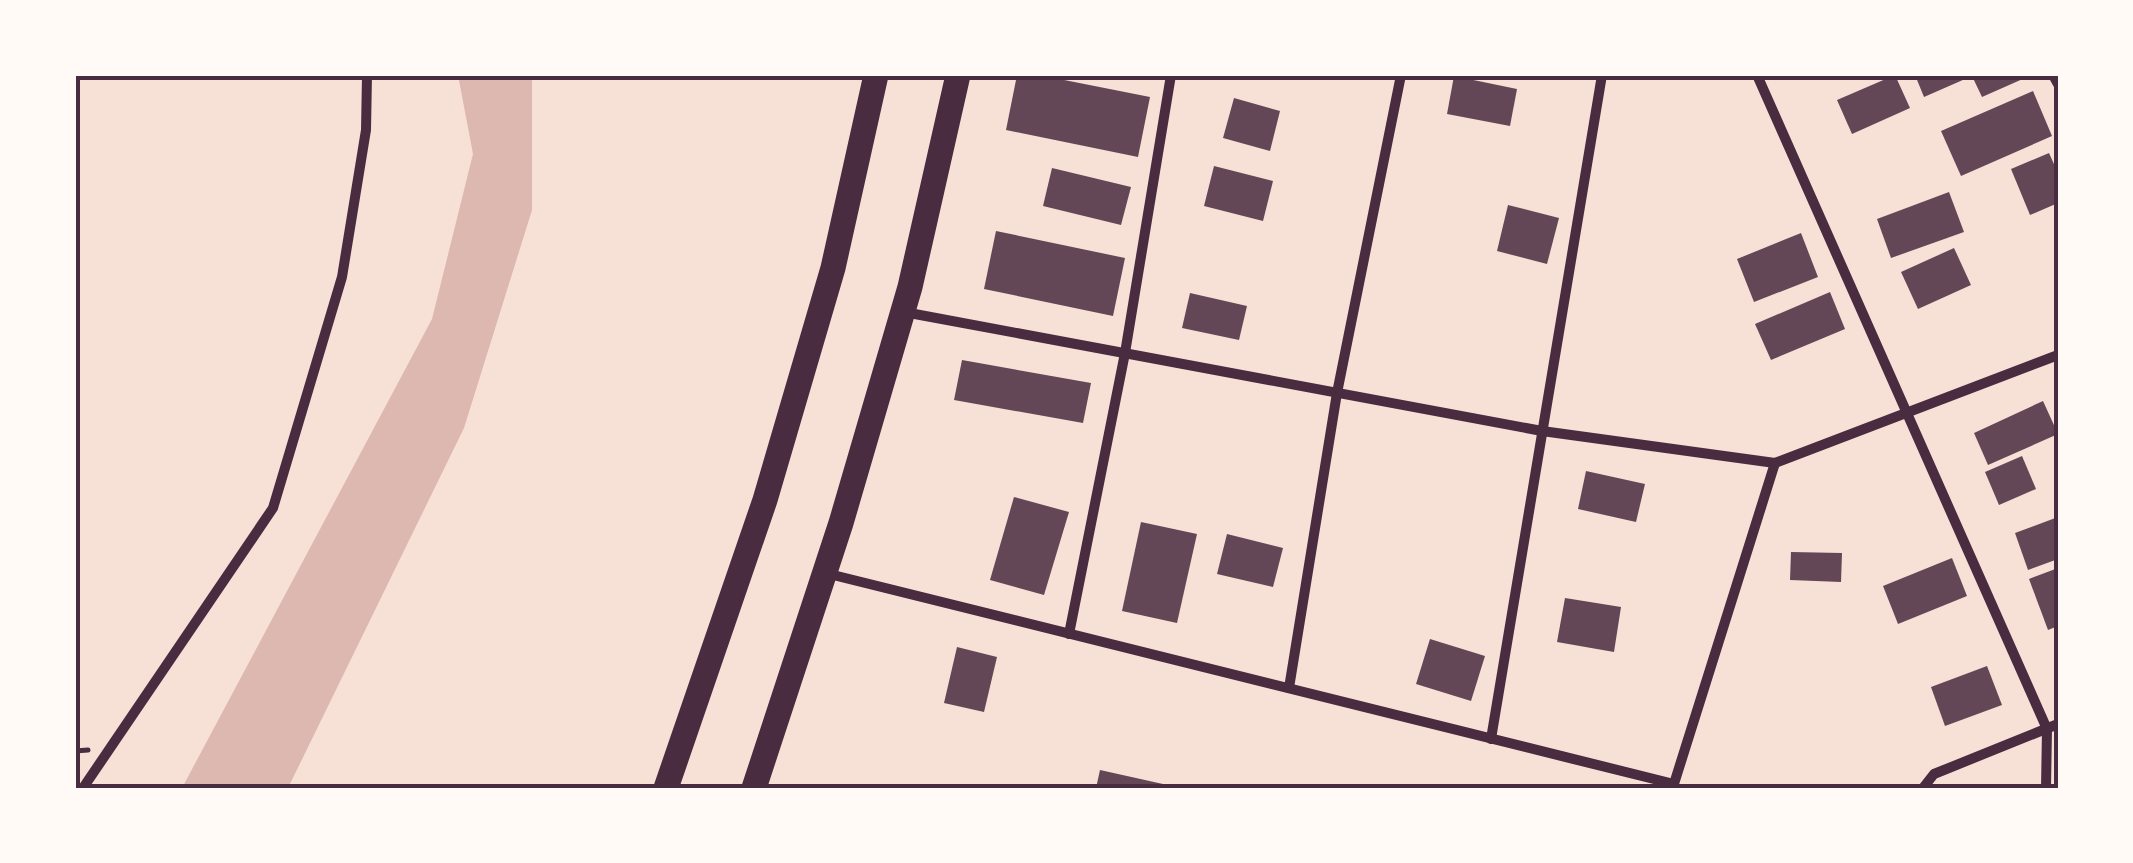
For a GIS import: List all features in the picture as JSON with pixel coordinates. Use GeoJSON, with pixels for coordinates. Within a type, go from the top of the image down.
{"type":"FeatureCollection","features":[{"type":"Feature","properties":{"kind":"main road"},"geometry":{"type":"LineString","coordinates":[[666,788],[765,500],[833,268],[876,75]]}},
{"type":"Feature","properties":{"kind":"main road"},"geometry":{"type":"LineString","coordinates":[[754,788],[903,312],[958,75]]}},
{"type":"Feature","properties":{"kind":"street"},"geometry":{"type":"LineString","coordinates":[[83,788],[273,508],[342,277],[366,130],[367,75]]}},
{"type":"Feature","properties":{"kind":"street"},"geometry":{"type":"LineString","coordinates":[[1069,634],[1124,353],[1171,75]]}},
{"type":"Feature","properties":{"kind":"street"},"geometry":{"type":"LineString","coordinates":[[1289,688],[1337,393],[1401,75]]}},
{"type":"Feature","properties":{"kind":"street"},"geometry":{"type":"LineString","coordinates":[[1491,738],[1602,75]]}},
{"type":"Feature","properties":{"kind":"street"},"geometry":{"type":"LineString","coordinates":[[1757,75],[2052,727],[2046,788]]}},
{"type":"Feature","properties":{"kind":"street"},"geometry":{"type":"LineString","coordinates":[[2054,75],[2058,84]]}},
{"type":"Feature","properties":{"kind":"street"},"geometry":{"type":"LineString","coordinates":[[903,312],[1542,431],[1775,463],[2058,355]]}},
{"type":"Feature","properties":{"kind":"street"},"geometry":{"type":"LineString","coordinates":[[824,573],[1673,786],[1775,463]]}},
{"type":"Feature","properties":{"kind":"street"},"geometry":{"type":"LineString","coordinates":[[1924,788],[1934,774],[2052,727]]}},
{"type":"Feature","properties":{"kind":"shaded area"},"geometry":{"type":"Polygon","coordinates":[[[458,75],[532,75],[532,210],[464,428],[288,788],[182,788],[432,319],[473,154],[458,75]]]}},
{"type":"Feature","properties":{"kind":"building"},"geometry":{"type":"Polygon","coordinates":[[[1017,75],[1039,75],[1150,97],[1138,157],[1006,130],[1017,75]]]}},
{"type":"Feature","properties":{"kind":"building"},"geometry":{"type":"Polygon","coordinates":[[[1895,75],[1910,108],[1852,134],[1837,100],[1895,75]]]}},
{"type":"Feature","properties":{"kind":"building"},"geometry":{"type":"Polygon","coordinates":[[[1915,75],[2024,75],[2025,78],[1982,97],[1972,76],[1924,97],[1915,75]]]}},
{"type":"Feature","properties":{"kind":"building"},"geometry":{"type":"Polygon","coordinates":[[[1454,76],[1517,89],[1510,126],[1447,114],[1454,76]]]}},
{"type":"Feature","properties":{"kind":"building"},"geometry":{"type":"Polygon","coordinates":[[[2033,91],[2052,136],[1961,176],[1941,131],[2033,91]]]}},
{"type":"Feature","properties":{"kind":"building"},"geometry":{"type":"Polygon","coordinates":[[[1234,98],[1280,111],[1270,151],[1223,138],[1234,98]]]}},
{"type":"Feature","properties":{"kind":"building"},"geometry":{"type":"Polygon","coordinates":[[[2049,153],[2058,173],[2058,203],[2030,215],[2011,169],[2049,153]]]}},
{"type":"Feature","properties":{"kind":"building"},"geometry":{"type":"Polygon","coordinates":[[[1214,166],[1273,181],[1263,221],[1204,206],[1214,166]]]}},
{"type":"Feature","properties":{"kind":"building"},"geometry":{"type":"Polygon","coordinates":[[[1052,168],[1131,187],[1121,225],[1043,206],[1052,168]]]}},
{"type":"Feature","properties":{"kind":"building"},"geometry":{"type":"Polygon","coordinates":[[[1949,192],[1964,232],[1891,258],[1877,219],[1949,192]]]}},
{"type":"Feature","properties":{"kind":"building"},"geometry":{"type":"Polygon","coordinates":[[[1508,205],[1559,218],[1547,264],[1497,251],[1508,205]]]}},
{"type":"Feature","properties":{"kind":"building"},"geometry":{"type":"Polygon","coordinates":[[[996,231],[1125,258],[1113,316],[984,289],[996,231]]]}},
{"type":"Feature","properties":{"kind":"building"},"geometry":{"type":"Polygon","coordinates":[[[1801,233],[1818,277],[1754,302],[1737,259],[1801,233]]]}},
{"type":"Feature","properties":{"kind":"building"},"geometry":{"type":"Polygon","coordinates":[[[1954,248],[1971,285],[1918,309],[1901,272],[1954,248]]]}},
{"type":"Feature","properties":{"kind":"building"},"geometry":{"type":"Polygon","coordinates":[[[1830,292],[1845,329],[1771,360],[1755,324],[1830,292]]]}},
{"type":"Feature","properties":{"kind":"building"},"geometry":{"type":"Polygon","coordinates":[[[1190,293],[1247,306],[1239,340],[1182,328],[1190,293]]]}},
{"type":"Feature","properties":{"kind":"building"},"geometry":{"type":"Polygon","coordinates":[[[962,360],[1091,383],[1083,423],[954,400],[962,360]]]}},
{"type":"Feature","properties":{"kind":"building"},"geometry":{"type":"Polygon","coordinates":[[[2043,401],[2058,434],[1988,465],[1974,433],[2043,401]]]}},
{"type":"Feature","properties":{"kind":"building"},"geometry":{"type":"Polygon","coordinates":[[[2022,456],[2036,489],[1999,505],[1985,472],[2022,456]]]}},
{"type":"Feature","properties":{"kind":"building"},"geometry":{"type":"Polygon","coordinates":[[[1586,471],[1645,484],[1636,522],[1578,509],[1586,471]]]}},
{"type":"Feature","properties":{"kind":"building"},"geometry":{"type":"Polygon","coordinates":[[[1014,497],[1069,512],[1044,595],[990,580],[1014,497]]]}},
{"type":"Feature","properties":{"kind":"building"},"geometry":{"type":"Polygon","coordinates":[[[2058,517],[2058,559],[2028,570],[2015,533],[2058,517]]]}},
{"type":"Feature","properties":{"kind":"building"},"geometry":{"type":"Polygon","coordinates":[[[1141,522],[1197,534],[1177,623],[1122,611],[1141,522]]]}},
{"type":"Feature","properties":{"kind":"building"},"geometry":{"type":"Polygon","coordinates":[[[1227,534],[1283,548],[1273,587],[1217,574],[1227,534]]]}},
{"type":"Feature","properties":{"kind":"building"},"geometry":{"type":"Polygon","coordinates":[[[1791,552],[1842,553],[1841,582],[1790,580],[1791,552]]]}},
{"type":"Feature","properties":{"kind":"building"},"geometry":{"type":"Polygon","coordinates":[[[1952,558],[1967,596],[1898,624],[1883,586],[1952,558]]]}},
{"type":"Feature","properties":{"kind":"building"},"geometry":{"type":"Polygon","coordinates":[[[2058,568],[2058,626],[2048,630],[2029,579],[2058,568]]]}},
{"type":"Feature","properties":{"kind":"building"},"geometry":{"type":"Polygon","coordinates":[[[1565,598],[1621,607],[1614,652],[1557,642],[1565,598]]]}},
{"type":"Feature","properties":{"kind":"building"},"geometry":{"type":"Polygon","coordinates":[[[1430,639],[1485,656],[1471,701],[1416,684],[1430,639]]]}},
{"type":"Feature","properties":{"kind":"building"},"geometry":{"type":"Polygon","coordinates":[[[957,647],[997,657],[984,712],[944,703],[957,647]]]}},
{"type":"Feature","properties":{"kind":"building"},"geometry":{"type":"Polygon","coordinates":[[[1987,666],[2002,705],[1945,726],[1931,687],[1987,666]]]}},
{"type":"Feature","properties":{"kind":"building"},"geometry":{"type":"Polygon","coordinates":[[[1100,770],[1172,786],[1172,788],[1096,788],[1100,770]]]}}]}
